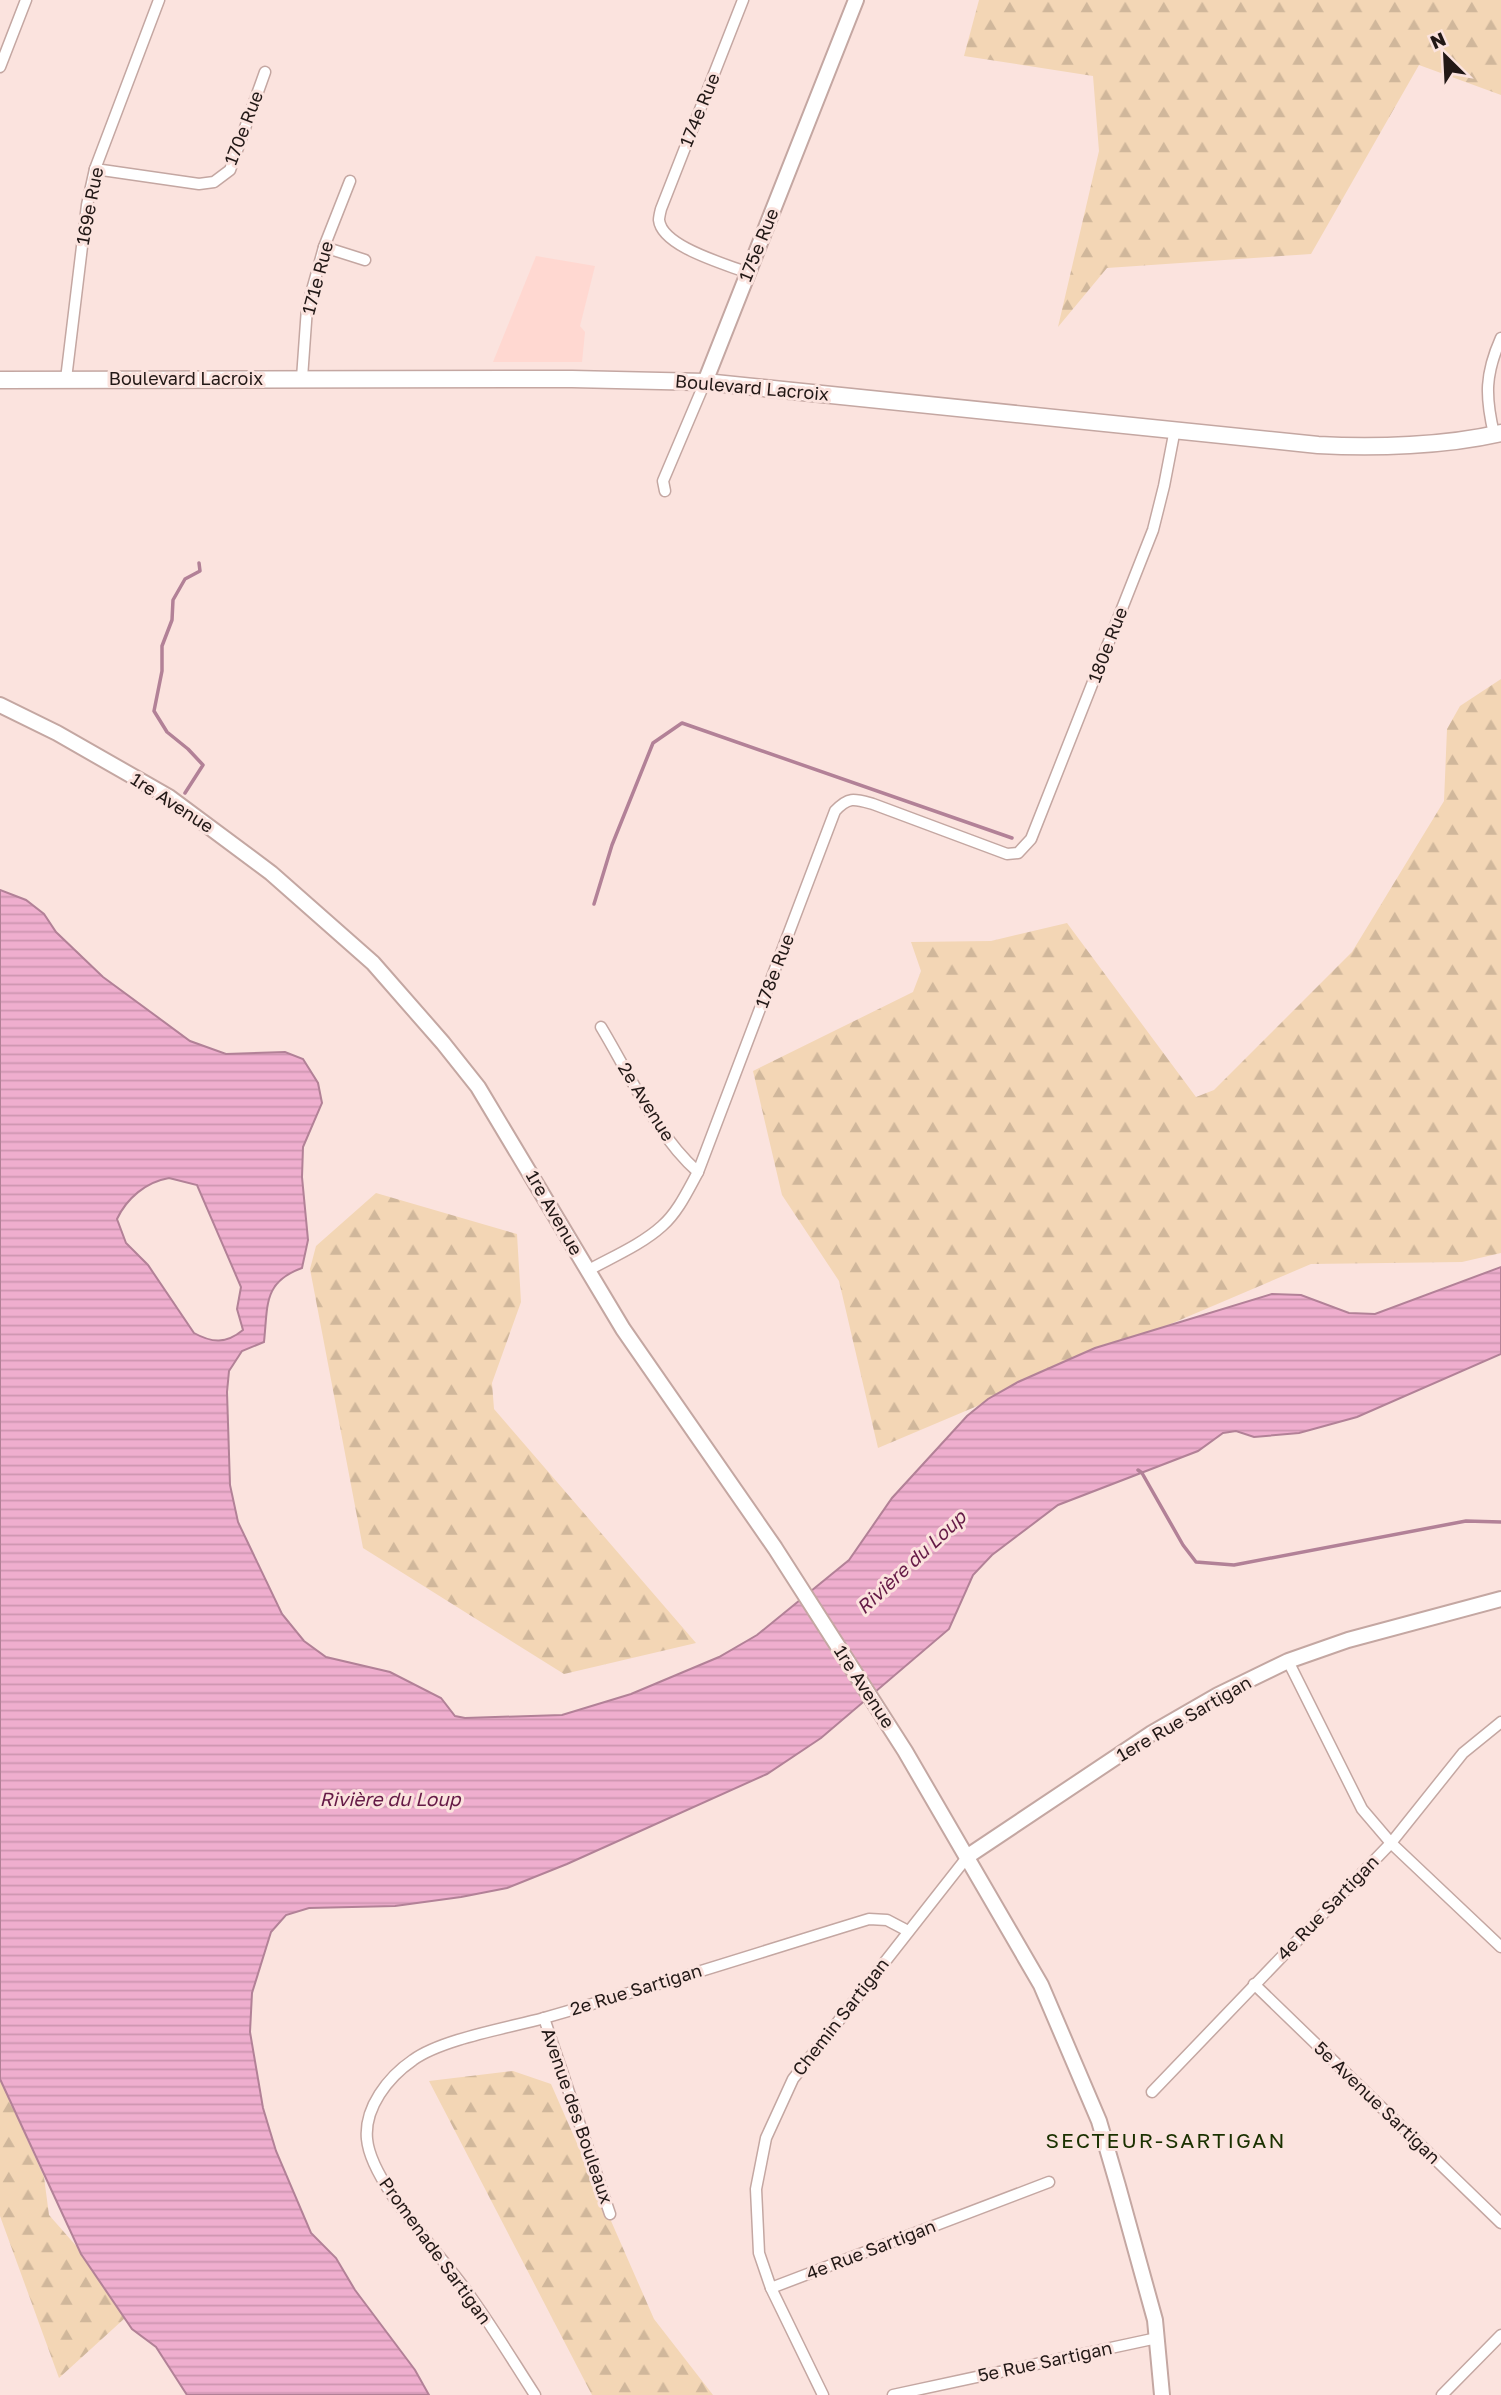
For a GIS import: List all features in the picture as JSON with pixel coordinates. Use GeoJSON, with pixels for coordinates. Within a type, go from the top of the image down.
{"type":"FeatureCollection","features":[{"type":"Feature","properties":{"kind":"main road","name":"175e Rue"},"geometry":{"type":"LineString","coordinates":[[705,382],[856,0]]}},
{"type":"Feature","properties":{"kind":"main road","name":"Boulevard Lacroix"},"geometry":{"type":"LineString","coordinates":[[0,380],[302,378],[705,382],[1318,446],[1367,447],[1498,434]]}},
{"type":"Feature","properties":{"kind":"main road","name":"1re Avenue"},"geometry":{"type":"LineString","coordinates":[[0,705],[57,733],[169,797],[271,873],[373,963],[478,1087],[623,1329],[775,1548],[905,1751],[1041,1984],[1099,2121],[1155,2320],[1162,2395]]}},
{"type":"Feature","properties":{"kind":"main road","name":"1ere Rue Sartigan"},"geometry":{"type":"LineString","coordinates":[[968,1856],[1152,1733],[1218,1695],[1288,1661],[1348,1640],[1501,1599]]}},
{"type":"Feature","properties":{"kind":"street"},"geometry":{"type":"LineString","coordinates":[[0,67],[26,0]]}},
{"type":"Feature","properties":{"kind":"street","name":"169e Rue"},"geometry":{"type":"LineString","coordinates":[[66,379],[87,205],[95,169],[159,0]]}},
{"type":"Feature","properties":{"kind":"street","name":"174e Rue"},"geometry":{"type":"LineString","coordinates":[[743,0],[659,220],[663,232],[674,243],[748,273]]}},
{"type":"Feature","properties":{"kind":"street","name":"170e Rue"},"geometry":{"type":"LineString","coordinates":[[95,169],[199,184],[214,182],[230,170],[265,72]]}},
{"type":"Feature","properties":{"kind":"street","name":"171e Rue"},"geometry":{"type":"LineString","coordinates":[[302,378],[307,308],[324,247],[350,181]]}},
{"type":"Feature","properties":{"kind":"street"},"geometry":{"type":"LineString","coordinates":[[324,247],[365,260]]}},
{"type":"Feature","properties":{"kind":"street"},"geometry":{"type":"LineString","coordinates":[[1498,434],[1489,412],[1487,380],[1501,338]]}},
{"type":"Feature","properties":{"kind":"street","name":"175e Rue"},"geometry":{"type":"LineString","coordinates":[[665,491],[663,481],[705,382]]}},
{"type":"Feature","properties":{"kind":"street","name":"180e Rue"},"geometry":{"type":"LineString","coordinates":[[1018,853],[1031,839],[1153,530],[1175,429]]}},
{"type":"Feature","properties":{"kind":"street","name":"178e Rue"},"geometry":{"type":"LineString","coordinates":[[587,1271],[663,1226],[683,1200],[698,1172],[835,811],[844,802],[855,799],[873,804],[996,852],[1018,853]]}},
{"type":"Feature","properties":{"kind":"street","name":"2e Avenue"},"geometry":{"type":"LineString","coordinates":[[601,1027],[666,1137],[698,1172]]}},
{"type":"Feature","properties":{"kind":"street"},"geometry":{"type":"LineString","coordinates":[[1288,1661],[1362,1809],[1391,1843],[1501,1947]]}},
{"type":"Feature","properties":{"kind":"street","name":"4e Rue Sartigan"},"geometry":{"type":"LineString","coordinates":[[1152,2092],[1391,1843],[1463,1753],[1501,1723]]}},
{"type":"Feature","properties":{"kind":"street","name":"Chemin Sartigan"},"geometry":{"type":"LineString","coordinates":[[823,2395],[771,2288],[759,2253],[756,2189],[766,2138],[793,2079],[968,1856]]}},
{"type":"Feature","properties":{"kind":"street","name":"2e Rue Sartigan"},"geometry":{"type":"LineString","coordinates":[[377,2097],[396,2074],[414,2059],[440,2046],[544,2018],[869,1919],[887,1920],[908,1931]]}},
{"type":"Feature","properties":{"kind":"street","name":"5e Avenue Sartigan"},"geometry":{"type":"LineString","coordinates":[[1254,1984],[1501,2223]]}},
{"type":"Feature","properties":{"kind":"street","name":"Avenue des Bouleaux"},"geometry":{"type":"LineString","coordinates":[[544,2018],[610,2214]]}},
{"type":"Feature","properties":{"kind":"street","name":"Promenade Sartigan"},"geometry":{"type":"LineString","coordinates":[[377,2097],[368,2120],[367,2139],[372,2161],[386,2186],[468,2292],[535,2395]]}},
{"type":"Feature","properties":{"kind":"street","name":"4e Rue Sartigan"},"geometry":{"type":"LineString","coordinates":[[771,2288],[1049,2182]]}},
{"type":"Feature","properties":{"kind":"street"},"geometry":{"type":"LineString","coordinates":[[1442,2395],[1501,2335]]}},
{"type":"Feature","properties":{"kind":"street","name":"5e Rue Sartigan"},"geometry":{"type":"LineString","coordinates":[[893,2395],[1157,2338]]}},
{"type":"Feature","properties":{"kind":"shaded area"},"geometry":{"type":"Polygon","coordinates":[[[536,256],[595,266],[580,326],[585,332],[582,362],[493,362],[536,256]]]}},
{"type":"Feature","properties":{"kind":"green space"},"geometry":{"type":"Polygon","coordinates":[[[979,0],[1501,0],[1501,95],[1419,65],[1311,254],[1107,268],[1058,327],[1099,151],[1093,76],[964,56],[979,0]]]}},
{"type":"Feature","properties":{"kind":"green space"},"geometry":{"type":"Polygon","coordinates":[[[1501,679],[1501,1253],[1462,1262],[1311,1264],[1154,1331],[1095,1348],[1018,1382],[982,1404],[878,1448],[839,1281],[782,1195],[753,1071],[913,992],[921,971],[911,942],[991,941],[1067,923],[1196,1097],[1214,1090],[1352,952],[1444,801],[1447,729],[1460,706],[1501,679]]]}},
{"type":"Feature","properties":{"kind":"green space"},"geometry":{"type":"Polygon","coordinates":[[[376,1193],[517,1234],[521,1302],[492,1383],[494,1409],[696,1643],[564,1674],[363,1548],[310,1269],[316,1246],[376,1193]]]}},
{"type":"Feature","properties":{"kind":"green space"},"geometry":{"type":"Polygon","coordinates":[[[513,2071],[551,2084],[654,2319],[713,2395],[592,2395],[429,2081],[513,2071]]]}},
{"type":"Feature","properties":{"kind":"green space"},"geometry":{"type":"Polygon","coordinates":[[[0,2079],[44,2177],[49,2215],[78,2248],[125,2318],[59,2378],[0,2216],[0,2079]]]}},
{"type":"Feature","properties":{"kind":"water","name":"Rivière du Loup"},"geometry":{"type":"Polygon","coordinates":[[[0,890],[26,900],[44,914],[56,932],[103,977],[190,1041],[226,1054],[285,1052],[303,1059],[318,1083],[322,1103],[303,1147],[302,1177],[308,1240],[302,1268],[280,1280],[274,1288],[267,1306],[264,1342],[242,1351],[229,1371],[227,1392],[230,1485],[238,1522],[282,1614],[304,1641],[326,1657],[390,1672],[441,1698],[455,1716],[562,1715],[631,1694],[719,1657],[757,1635],[849,1560],[892,1498],[967,1416],[988,1399],[1018,1382],[1095,1348],[1272,1294],[1301,1295],[1349,1313],[1375,1314],[1501,1267],[1501,1354],[1357,1417],[1299,1433],[1254,1437],[1236,1431],[1223,1433],[1198,1451],[1058,1505],[992,1555],[973,1575],[949,1629],[821,1738],[767,1774],[567,1864],[507,1888],[395,1906],[309,1908],[286,1915],[271,1932],[252,1993],[250,2032],[263,2108],[276,2151],[311,2233],[336,2258],[355,2290],[415,2370],[429,2395],[187,2395],[156,2347],[132,2329],[81,2254],[0,2079],[0,890]],[[169,1178],[153,1183],[132,1198],[117,1219],[126,1243],[148,1265],[194,1333],[207,1339],[225,1340],[243,1330],[237,1309],[241,1287],[197,1185],[169,1178]]]}},
{"type":"Feature","properties":{"kind":"waterway"},"geometry":{"type":"LineString","coordinates":[[185,793],[203,765],[167,732],[154,711],[162,671],[162,646],[172,620],[173,600],[185,579],[200,571],[199,563]]}},
{"type":"Feature","properties":{"kind":"waterway"},"geometry":{"type":"LineString","coordinates":[[594,904],[612,845],[653,743],[682,723],[1012,838]]}},
{"type":"Feature","properties":{"kind":"waterway"},"geometry":{"type":"LineString","coordinates":[[1138,1470],[1196,1562],[1234,1565],[1466,1521],[1501,1522]]}},
{"type":"Feature","properties":{"kind":"district","name":"SECTEUR-SARTIGAN"},"geometry":{"type":"Point","coordinates":[1166,2141]}}]}
